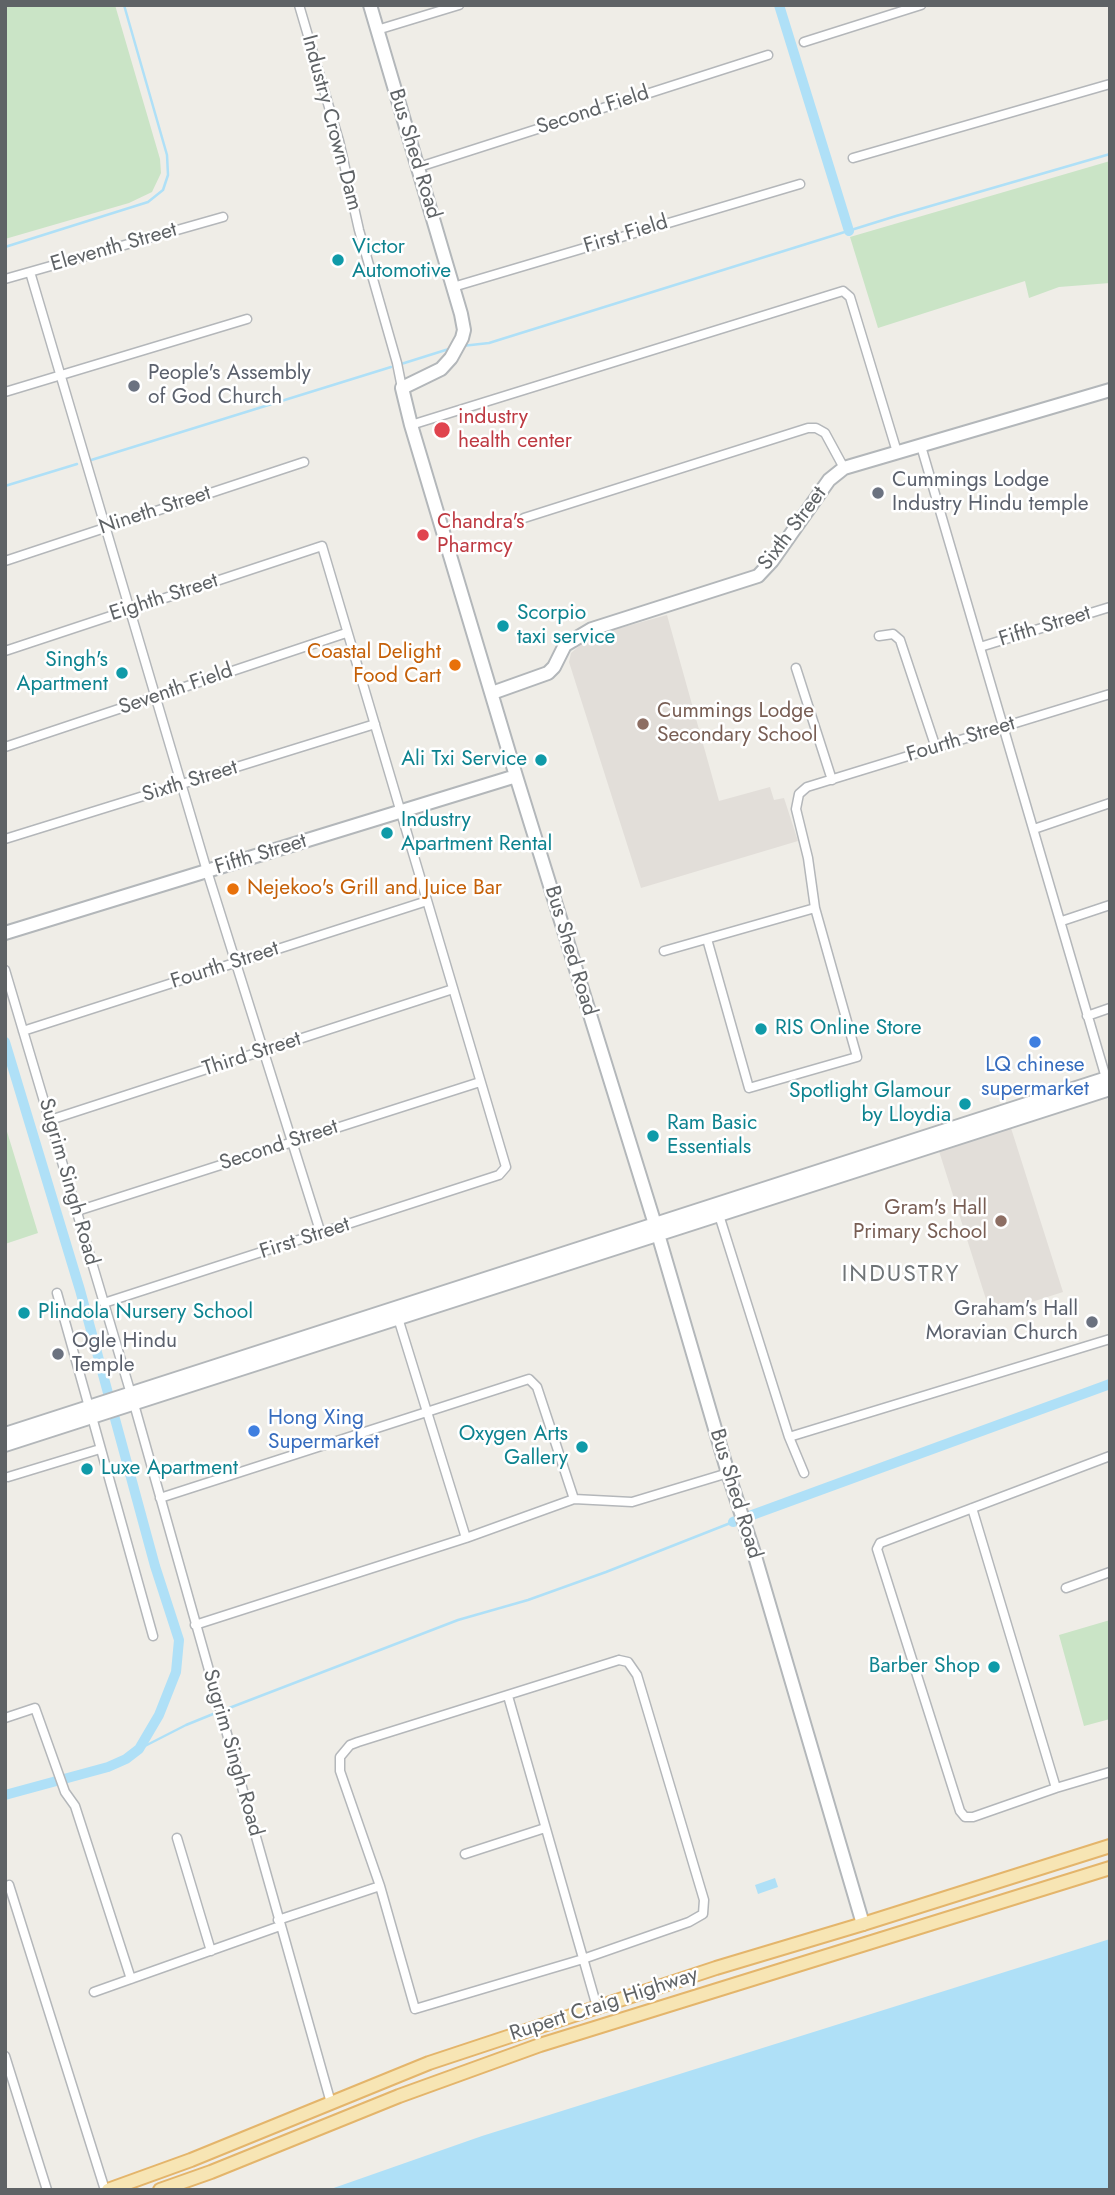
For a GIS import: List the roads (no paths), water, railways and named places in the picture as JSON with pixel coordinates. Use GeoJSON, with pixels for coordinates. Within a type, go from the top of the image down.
{"type":"FeatureCollection","features":[{"type":"Feature","properties":{"kind":"main road","name":"Rupert Craig Highway"},"geometry":{"type":"LineString","coordinates":[[107,2190],[191,2160],[429,2063],[716,1968],[1110,1846]]}},
{"type":"Feature","properties":{"kind":"main road","name":"Rupert Craig Highway"},"geometry":{"type":"LineString","coordinates":[[160,2190],[399,2096],[540,2045],[1110,1868]]}},
{"type":"Feature","properties":{"kind":"street","name":"Industry Crown Dam"},"geometry":{"type":"LineString","coordinates":[[299,5],[339,141],[359,230],[402,387]]}},
{"type":"Feature","properties":{"kind":"street","name":"Bus Shed Road"},"geometry":{"type":"LineString","coordinates":[[370,5],[463,322],[462,338],[451,358],[441,369],[402,387],[411,425],[656,1229],[863,1924]]}},
{"type":"Feature","properties":{"kind":"street"},"geometry":{"type":"LineString","coordinates":[[377,30],[458,5]]}},
{"type":"Feature","properties":{"kind":"street"},"geometry":{"type":"LineString","coordinates":[[804,42],[922,5]]}},
{"type":"Feature","properties":{"kind":"street","name":"Second Field"},"geometry":{"type":"LineString","coordinates":[[419,167],[768,55]]}},
{"type":"Feature","properties":{"kind":"street"},"geometry":{"type":"LineString","coordinates":[[853,158],[1110,84]]}},
{"type":"Feature","properties":{"kind":"street","name":"First Field"},"geometry":{"type":"LineString","coordinates":[[453,287],[800,184]]}},
{"type":"Feature","properties":{"kind":"street","name":"Eleventh Street"},"geometry":{"type":"LineString","coordinates":[[5,279],[223,216]]}},
{"type":"Feature","properties":{"kind":"street"},"geometry":{"type":"LineString","coordinates":[[30,272],[206,871],[321,1234]]}},
{"type":"Feature","properties":{"kind":"street"},"geometry":{"type":"LineString","coordinates":[[411,425],[843,291],[850,297],[897,452]]}},
{"type":"Feature","properties":{"kind":"street"},"geometry":{"type":"LineString","coordinates":[[5,392],[247,319]]}},
{"type":"Feature","properties":{"kind":"street","name":"Sixth Street"},"geometry":{"type":"LineString","coordinates":[[492,693],[548,673],[565,645],[592,629],[758,576],[772,561],[825,486],[844,468],[1110,390]]}},
{"type":"Feature","properties":{"kind":"street"},"geometry":{"type":"LineString","coordinates":[[524,518],[808,428],[817,428],[825,433],[844,468]]}},
{"type":"Feature","properties":{"kind":"street"},"geometry":{"type":"LineString","coordinates":[[921,446],[1109,1085]]}},
{"type":"Feature","properties":{"kind":"street","name":"Nineth Street"},"geometry":{"type":"LineString","coordinates":[[5,561],[304,462]]}},
{"type":"Feature","properties":{"kind":"street","name":"Eighth Street"},"geometry":{"type":"LineString","coordinates":[[5,651],[322,547],[346,633]]}},
{"type":"Feature","properties":{"kind":"street","name":"Fifth Street"},"geometry":{"type":"LineString","coordinates":[[980,647],[1110,607]]}},
{"type":"Feature","properties":{"kind":"street"},"geometry":{"type":"LineString","coordinates":[[346,633],[480,1082]]}},
{"type":"Feature","properties":{"kind":"street","name":"Seventh Field"},"geometry":{"type":"LineString","coordinates":[[5,747],[346,633]]}},
{"type":"Feature","properties":{"kind":"street"},"geometry":{"type":"LineString","coordinates":[[879,636],[893,634],[900,640],[936,748]]}},
{"type":"Feature","properties":{"kind":"street"},"geometry":{"type":"LineString","coordinates":[[796,668],[832,780]]}},
{"type":"Feature","properties":{"kind":"street","name":"Fourth Street"},"geometry":{"type":"LineString","coordinates":[[816,908],[796,809],[799,794],[813,786],[1110,694]]}},
{"type":"Feature","properties":{"kind":"street","name":"Sixth Street"},"geometry":{"type":"LineString","coordinates":[[5,839],[375,724]]}},
{"type":"Feature","properties":{"kind":"street","name":"Fifth Street"},"geometry":{"type":"LineString","coordinates":[[5,933],[516,776]]}},
{"type":"Feature","properties":{"kind":"street"},"geometry":{"type":"LineString","coordinates":[[1034,829],[1110,803]]}},
{"type":"Feature","properties":{"kind":"street","name":"Fourth Street"},"geometry":{"type":"LineString","coordinates":[[23,1031],[427,901]]}},
{"type":"Feature","properties":{"kind":"street"},"geometry":{"type":"LineString","coordinates":[[1062,921],[1110,905]]}},
{"type":"Feature","properties":{"kind":"street"},"geometry":{"type":"LineString","coordinates":[[664,951],[816,908],[857,1057],[749,1088],[707,939]]}},
{"type":"Feature","properties":{"kind":"street","name":"Sugrim Singh Road"},"geometry":{"type":"LineString","coordinates":[[5,970],[160,1497],[331,2103]]}},
{"type":"Feature","properties":{"kind":"street","name":"Third Street"},"geometry":{"type":"LineString","coordinates":[[50,1120],[453,989]]}},
{"type":"Feature","properties":{"kind":"street"},"geometry":{"type":"LineString","coordinates":[[1087,1016],[1110,1008]]}},
{"type":"Feature","properties":{"kind":"street","name":"Second Street"},"geometry":{"type":"LineString","coordinates":[[77,1211],[480,1082]]}},
{"type":"Feature","properties":{"kind":"street","name":"First Street"},"geometry":{"type":"LineString","coordinates":[[104,1303],[321,1234],[504,1171],[506,1167],[480,1082]]}},
{"type":"Feature","properties":{"kind":"street"},"geometry":{"type":"LineString","coordinates":[[5,1445],[131,1399],[1109,1085]]}},
{"type":"Feature","properties":{"kind":"street"},"geometry":{"type":"LineString","coordinates":[[131,1399],[398,1318],[656,1229],[719,1215],[1109,1085]]}},
{"type":"Feature","properties":{"kind":"street"},"geometry":{"type":"LineString","coordinates":[[719,1215],[789,1437],[804,1473]]}},
{"type":"Feature","properties":{"kind":"street"},"geometry":{"type":"LineString","coordinates":[[57,1293],[153,1636]]}},
{"type":"Feature","properties":{"kind":"street"},"geometry":{"type":"LineString","coordinates":[[398,1318],[466,1538]]}},
{"type":"Feature","properties":{"kind":"street"},"geometry":{"type":"LineString","coordinates":[[789,1437],[1110,1339]]}},
{"type":"Feature","properties":{"kind":"street"},"geometry":{"type":"LineString","coordinates":[[160,1497],[525,1379],[531,1380],[537,1387],[574,1499]]}},
{"type":"Feature","properties":{"kind":"street"},"geometry":{"type":"LineString","coordinates":[[5,1434],[92,1412]]}},
{"type":"Feature","properties":{"kind":"street"},"geometry":{"type":"LineString","coordinates":[[8,1476],[100,1449]]}},
{"type":"Feature","properties":{"kind":"street"},"geometry":{"type":"LineString","coordinates":[[1110,1457],[880,1543],[877,1549],[960,1811],[965,1817],[973,1817],[1110,1772]]}},
{"type":"Feature","properties":{"kind":"street"},"geometry":{"type":"LineString","coordinates":[[195,1625],[466,1538],[574,1499],[632,1502],[728,1473]]}},
{"type":"Feature","properties":{"kind":"street"},"geometry":{"type":"LineString","coordinates":[[972,1508],[1056,1788]]}},
{"type":"Feature","properties":{"kind":"street"},"geometry":{"type":"LineString","coordinates":[[1066,1588],[1110,1572]]}},
{"type":"Feature","properties":{"kind":"street"},"geometry":{"type":"LineString","coordinates":[[611,1661],[628,1662],[637,1675],[704,1900],[703,1914],[696,1919],[583,1959],[415,2010],[380,1886],[340,1770],[340,1757],[345,1749],[358,1742],[611,1661]]}},
{"type":"Feature","properties":{"kind":"street"},"geometry":{"type":"LineString","coordinates":[[508,1696],[597,2007]]}},
{"type":"Feature","properties":{"kind":"street"},"geometry":{"type":"LineString","coordinates":[[5,1718],[35,1708],[65,1792],[75,1806],[131,1979]]}},
{"type":"Feature","properties":{"kind":"street"},"geometry":{"type":"LineString","coordinates":[[465,1854],[545,1828]]}},
{"type":"Feature","properties":{"kind":"street"},"geometry":{"type":"LineString","coordinates":[[177,1838],[211,1951]]}},
{"type":"Feature","properties":{"kind":"street"},"geometry":{"type":"LineString","coordinates":[[5,1887],[9,1885],[107,2190]]}},
{"type":"Feature","properties":{"kind":"street"},"geometry":{"type":"LineString","coordinates":[[94,1992],[211,1951],[380,1886]]}},
{"type":"Feature","properties":{"kind":"street"},"geometry":{"type":"LineString","coordinates":[[5,2056],[47,2190]]}},
{"type":"Feature","properties":{"kind":"water"},"geometry":{"type":"Polygon","coordinates":[[[775,1878],[778,1887],[758,1894],[755,1885],[775,1878]]]}},
{"type":"Feature","properties":{"kind":"water"},"geometry":{"type":"Polygon","coordinates":[[[1110,1939],[1110,2190],[328,2190],[482,2136],[1110,1939]]]}},
{"type":"Feature","properties":{"kind":"waterway"},"geometry":{"type":"LineString","coordinates":[[5,247],[148,202],[163,190],[168,175],[167,155],[124,5]]}},
{"type":"Feature","properties":{"kind":"waterway"},"geometry":{"type":"LineString","coordinates":[[779,5],[849,231]]}},
{"type":"Feature","properties":{"kind":"waterway"},"geometry":{"type":"LineString","coordinates":[[462,346],[489,343],[896,216],[1110,154]]}},
{"type":"Feature","properties":{"kind":"waterway"},"geometry":{"type":"LineString","coordinates":[[398,365],[452,348]]}},
{"type":"Feature","properties":{"kind":"waterway"},"geometry":{"type":"LineString","coordinates":[[88,461],[391,367]]}},
{"type":"Feature","properties":{"kind":"waterway"},"geometry":{"type":"LineString","coordinates":[[5,486],[77,464]]}},
{"type":"Feature","properties":{"kind":"waterway"},"geometry":{"type":"LineString","coordinates":[[5,1042],[80,1290],[155,1566],[179,1640],[176,1672],[159,1715],[139,1749],[126,1759],[108,1767],[5,1795]]}},
{"type":"Feature","properties":{"kind":"waterway"},"geometry":{"type":"LineString","coordinates":[[733,1522],[1110,1384]]}},
{"type":"Feature","properties":{"kind":"waterway"},"geometry":{"type":"LineString","coordinates":[[224,1710],[458,1620],[528,1600],[733,1522]]}},
{"type":"Feature","properties":{"kind":"waterway"},"geometry":{"type":"LineString","coordinates":[[139,1749],[218,1712]]}},
{"type":"Feature","properties":{"kind":"place","name":"Victor Automotive"},"geometry":{"type":"Point","coordinates":[338,260]}},
{"type":"Feature","properties":{"kind":"place","name":"People's Assembly of God Church"},"geometry":{"type":"Point","coordinates":[134,386]}},
{"type":"Feature","properties":{"kind":"place","name":"industry health center"},"geometry":{"type":"Point","coordinates":[442,430]}},
{"type":"Feature","properties":{"kind":"place","name":"Cummings Lodge Industry Hindu temple"},"geometry":{"type":"Point","coordinates":[878,493]}},
{"type":"Feature","properties":{"kind":"place","name":"Chandra's Pharmcy"},"geometry":{"type":"Point","coordinates":[423,535]}},
{"type":"Feature","properties":{"kind":"place","name":"Scorpio taxi service"},"geometry":{"type":"Point","coordinates":[503,626]}},
{"type":"Feature","properties":{"kind":"place","name":"Coastal Delight Food Cart"},"geometry":{"type":"Point","coordinates":[455,665]}},
{"type":"Feature","properties":{"kind":"place","name":"Singh's Apartment"},"geometry":{"type":"Point","coordinates":[122,673]}},
{"type":"Feature","properties":{"kind":"place","name":"Cummings Lodge Secondary School"},"geometry":{"type":"Point","coordinates":[643,724]}},
{"type":"Feature","properties":{"kind":"place","name":"Ali Txi Service"},"geometry":{"type":"Point","coordinates":[541,760]}},
{"type":"Feature","properties":{"kind":"place","name":"Industry Apartment Rental"},"geometry":{"type":"Point","coordinates":[387,833]}},
{"type":"Feature","properties":{"kind":"place","name":"Nejekoo's Grill and Juice Bar"},"geometry":{"type":"Point","coordinates":[233,889]}},
{"type":"Feature","properties":{"kind":"place","name":"RIS Online Store"},"geometry":{"type":"Point","coordinates":[761,1029]}},
{"type":"Feature","properties":{"kind":"place","name":"LQ chinese supermarket"},"geometry":{"type":"Point","coordinates":[1035,1042]}},
{"type":"Feature","properties":{"kind":"place","name":"Spotlight Glamour by Lloydia"},"geometry":{"type":"Point","coordinates":[965,1104]}},
{"type":"Feature","properties":{"kind":"place","name":"Ram Basic Essentials"},"geometry":{"type":"Point","coordinates":[653,1136]}},
{"type":"Feature","properties":{"kind":"place","name":"Gram's Hall Primary School"},"geometry":{"type":"Point","coordinates":[1001,1221]}},
{"type":"Feature","properties":{"kind":"place","name":"Plindola Nursery School"},"geometry":{"type":"Point","coordinates":[24,1313]}},
{"type":"Feature","properties":{"kind":"place","name":"Graham's Hall Moravian Church"},"geometry":{"type":"Point","coordinates":[1092,1322]}},
{"type":"Feature","properties":{"kind":"place","name":"Ogle Hindu Temple"},"geometry":{"type":"Point","coordinates":[58,1354]}},
{"type":"Feature","properties":{"kind":"place","name":"Hong Xing Supermarket"},"geometry":{"type":"Point","coordinates":[254,1431]}},
{"type":"Feature","properties":{"kind":"place","name":"Oxygen Arts Gallery"},"geometry":{"type":"Point","coordinates":[582,1447]}},
{"type":"Feature","properties":{"kind":"place","name":"Luxe Apartment"},"geometry":{"type":"Point","coordinates":[87,1469]}},
{"type":"Feature","properties":{"kind":"place","name":"Barber Shop"},"geometry":{"type":"Point","coordinates":[994,1667]}},
{"type":"Feature","properties":{"kind":"district","name":"INDUSTRY"},"geometry":{"type":"Point","coordinates":[901,1275]}}]}
